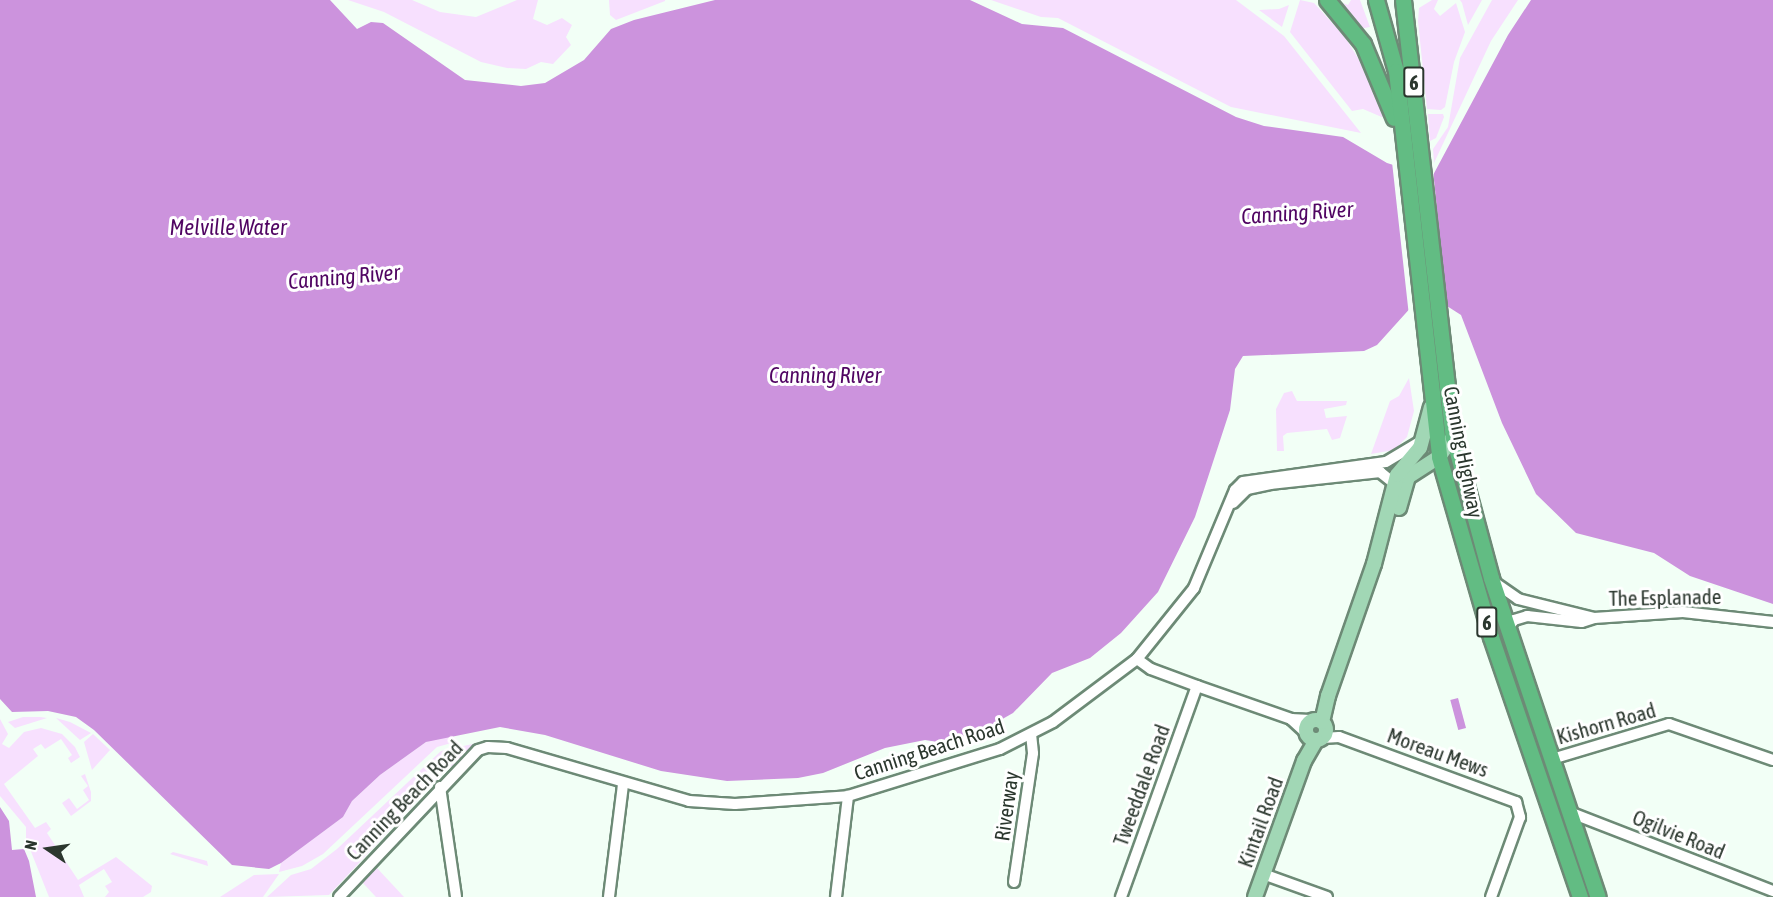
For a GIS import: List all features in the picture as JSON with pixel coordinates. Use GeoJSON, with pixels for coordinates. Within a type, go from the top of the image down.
{"type":"FeatureCollection","features":[{"type":"Feature","properties":{"kind":"highway"},"geometry":{"type":"LineString","coordinates":[[1327,0],[1356,34],[1375,66],[1403,146]]}},
{"type":"Feature","properties":{"kind":"highway"},"geometry":{"type":"LineString","coordinates":[[1364,0],[1386,32]]}},
{"type":"Feature","properties":{"kind":"highway","name":"Canning Highway"},"geometry":{"type":"LineString","coordinates":[[1376,0],[1396,72],[1421,320],[1439,457],[1491,637],[1581,897]]}},
{"type":"Feature","properties":{"kind":"highway","name":"Canning Highway"},"geometry":{"type":"LineString","coordinates":[[1403,0],[1453,437],[1507,629],[1598,897]]}},
{"type":"Feature","properties":{"kind":"highway"},"geometry":{"type":"LineString","coordinates":[[1407,21],[1411,0]]}},
{"type":"Feature","properties":{"kind":"main road","name":"Kintail Road"},"geometry":{"type":"LineString","coordinates":[[1255,897],[1374,564],[1395,484],[1400,471],[1417,453],[1431,405]]}},
{"type":"Feature","properties":{"kind":"main road"},"geometry":{"type":"LineString","coordinates":[[1439,457],[1453,437]]}},
{"type":"Feature","properties":{"kind":"main road","name":"Kintail Road"},"geometry":{"type":"LineString","coordinates":[[1374,564],[1394,525],[1408,477],[1439,457]]}},
{"type":"Feature","properties":{"kind":"street","name":"Canning Beach Road"},"geometry":{"type":"LineString","coordinates":[[332,897],[341,894],[440,787],[478,750],[496,746],[624,784],[707,803],[848,796],[1032,735],[1111,682],[1137,659],[1194,588],[1231,506],[1235,490],[1243,482],[1386,462],[1423,438]]}},
{"type":"Feature","properties":{"kind":"street","name":"Canning Beach Road"},"geometry":{"type":"LineString","coordinates":[[1231,506],[1247,489],[1258,486],[1380,472],[1395,484]]}},
{"type":"Feature","properties":{"kind":"street","name":"The Esplanade"},"geometry":{"type":"LineString","coordinates":[[1491,578],[1502,590],[1518,599],[1594,618]]}},
{"type":"Feature","properties":{"kind":"street","name":"The Esplanade"},"geometry":{"type":"LineString","coordinates":[[1507,629],[1522,616],[1568,622],[1683,612],[1773,622]]}},
{"type":"Feature","properties":{"kind":"street","name":"Moreau Mews"},"geometry":{"type":"LineString","coordinates":[[1137,659],[1150,669],[1511,800],[1520,809],[1491,897]]}},
{"type":"Feature","properties":{"kind":"street","name":"Tweeddale Road"},"geometry":{"type":"LineString","coordinates":[[1121,897],[1197,686]]}},
{"type":"Feature","properties":{"kind":"street","name":"Kishorn Road"},"geometry":{"type":"LineString","coordinates":[[1552,759],[1670,724],[1773,760]]}},
{"type":"Feature","properties":{"kind":"street","name":"Riverway"},"geometry":{"type":"LineString","coordinates":[[1014,882],[1033,753],[1032,735]]}},
{"type":"Feature","properties":{"kind":"street"},"geometry":{"type":"LineString","coordinates":[[609,897],[624,784]]}},
{"type":"Feature","properties":{"kind":"street"},"geometry":{"type":"LineString","coordinates":[[440,787],[456,897]]}},
{"type":"Feature","properties":{"kind":"street"},"geometry":{"type":"LineString","coordinates":[[836,897],[848,796]]}},
{"type":"Feature","properties":{"kind":"street","name":"Ogilvie Road"},"geometry":{"type":"LineString","coordinates":[[1569,812],[1615,828],[1638,841],[1773,891]]}},
{"type":"Feature","properties":{"kind":"street"},"geometry":{"type":"LineString","coordinates":[[1263,874],[1327,897]]}},
{"type":"Feature","properties":{"kind":"shaded area"},"geometry":{"type":"Polygon","coordinates":[[[348,0],[412,0],[440,12],[476,17],[517,0],[538,0],[533,19],[547,25],[562,18],[572,25],[566,37],[571,45],[553,64],[541,62],[526,69],[507,68],[481,62],[384,12],[348,0]]]}},
{"type":"Feature","properties":{"kind":"shaded area"},"geometry":{"type":"Polygon","coordinates":[[[609,0],[665,1],[616,20],[610,15],[609,0]]]}},
{"type":"Feature","properties":{"kind":"shaded area"},"geometry":{"type":"Polygon","coordinates":[[[991,0],[1236,0],[1284,36],[1361,133],[1231,107],[1058,18],[1041,17],[991,0]]]}},
{"type":"Feature","properties":{"kind":"shaded area"},"geometry":{"type":"Polygon","coordinates":[[[1300,0],[1314,3],[1345,37],[1375,86],[1384,118],[1363,109],[1352,111],[1290,32],[1300,0]]]}},
{"type":"Feature","properties":{"kind":"shaded area"},"geometry":{"type":"Polygon","coordinates":[[[1335,0],[1348,5],[1351,0],[1360,0],[1370,27],[1359,29],[1335,0]]]}},
{"type":"Feature","properties":{"kind":"shaded area"},"geometry":{"type":"Polygon","coordinates":[[[1432,0],[1438,0],[1434,9],[1440,16],[1456,3],[1465,32],[1454,62],[1445,107],[1441,110],[1427,109],[1418,21],[1419,8],[1432,0]]]}},
{"type":"Feature","properties":{"kind":"shaded area"},"geometry":{"type":"Polygon","coordinates":[[[1460,0],[1482,0],[1468,25],[1462,3],[1460,0]]]}},
{"type":"Feature","properties":{"kind":"shaded area"},"geometry":{"type":"Polygon","coordinates":[[[1492,0],[1518,0],[1491,41],[1434,163],[1433,149],[1448,127],[1460,58],[1492,0]]]}},
{"type":"Feature","properties":{"kind":"shaded area"},"geometry":{"type":"Polygon","coordinates":[[[1289,5],[1282,27],[1259,10],[1279,9],[1289,5]]]}},
{"type":"Feature","properties":{"kind":"shaded area"},"geometry":{"type":"Polygon","coordinates":[[[1428,114],[1443,114],[1444,117],[1436,138],[1430,141],[1428,114]]]}},
{"type":"Feature","properties":{"kind":"shaded area"},"geometry":{"type":"Polygon","coordinates":[[[1409,378],[1414,411],[1407,437],[1394,450],[1371,454],[1390,401],[1399,396],[1409,378]]]}},
{"type":"Feature","properties":{"kind":"shaded area"},"geometry":{"type":"Polygon","coordinates":[[[1292,391],[1297,401],[1347,401],[1346,405],[1324,409],[1326,418],[1347,416],[1340,438],[1332,440],[1327,429],[1287,433],[1283,436],[1284,451],[1277,451],[1276,409],[1284,393],[1292,391]]]}},
{"type":"Feature","properties":{"kind":"shaded area"},"geometry":{"type":"Polygon","coordinates":[[[23,717],[47,718],[15,728],[8,722],[23,717]]]}},
{"type":"Feature","properties":{"kind":"shaded area"},"geometry":{"type":"Polygon","coordinates":[[[56,718],[70,722],[91,733],[80,740],[56,718]]]}},
{"type":"Feature","properties":{"kind":"shaded area"},"geometry":{"type":"Polygon","coordinates":[[[0,719],[8,734],[2,744],[9,748],[24,732],[41,728],[62,734],[75,747],[80,757],[71,763],[68,758],[72,755],[61,739],[45,749],[41,744],[33,749],[38,756],[4,784],[35,828],[46,822],[51,829],[47,833],[78,880],[116,857],[152,886],[151,892],[143,897],[105,897],[109,892],[105,886],[112,882],[104,869],[79,885],[84,897],[49,897],[26,839],[26,827],[0,796],[0,719]]]}},
{"type":"Feature","properties":{"kind":"shaded area"},"geometry":{"type":"Polygon","coordinates":[[[452,733],[455,742],[437,747],[323,854],[302,866],[279,872],[281,863],[343,817],[352,801],[380,775],[426,742],[452,733]]]}},
{"type":"Feature","properties":{"kind":"shaded area"},"geometry":{"type":"Polygon","coordinates":[[[93,734],[110,750],[92,770],[84,742],[93,734]]]}},
{"type":"Feature","properties":{"kind":"shaded area"},"geometry":{"type":"Polygon","coordinates":[[[486,741],[445,771],[329,895],[267,897],[291,875],[311,869],[337,849],[441,751],[486,741]]]}},
{"type":"Feature","properties":{"kind":"shaded area"},"geometry":{"type":"Polygon","coordinates":[[[85,774],[91,792],[91,801],[71,816],[62,803],[69,798],[77,809],[89,800],[83,790],[88,786],[81,776],[85,774]]]}},
{"type":"Feature","properties":{"kind":"shaded area"},"geometry":{"type":"Polygon","coordinates":[[[173,852],[207,861],[208,866],[170,854],[173,852]]]}},
{"type":"Feature","properties":{"kind":"shaded area"},"geometry":{"type":"Polygon","coordinates":[[[377,868],[404,897],[376,897],[362,882],[377,868]]]}},
{"type":"Feature","properties":{"kind":"shaded area"},"geometry":{"type":"Polygon","coordinates":[[[279,874],[263,897],[220,897],[254,875],[279,874]]]}},
{"type":"Feature","properties":{"kind":"water","name":"Canning River"},"geometry":{"type":"Polygon","coordinates":[[[0,0],[330,0],[357,29],[371,22],[383,23],[465,80],[521,86],[545,83],[584,60],[611,29],[634,20],[715,0],[970,0],[1022,24],[1063,28],[1236,117],[1264,126],[1343,137],[1387,163],[1432,177],[1508,35],[1531,0],[1773,0],[1773,604],[1690,576],[1654,553],[1576,533],[1536,494],[1502,423],[1461,315],[1436,299],[1414,304],[1377,345],[1364,351],[1243,356],[1235,369],[1230,410],[1195,517],[1158,592],[1121,633],[1090,658],[1052,673],[1013,713],[983,730],[944,743],[925,740],[885,748],[823,773],[798,778],[727,781],[661,771],[545,735],[500,727],[426,742],[380,775],[352,801],[343,817],[281,863],[269,869],[232,865],[94,730],[76,717],[48,711],[12,712],[0,699],[0,0]]]}},
{"type":"Feature","properties":{"kind":"water"},"geometry":{"type":"Polygon","coordinates":[[[1458,698],[1466,728],[1458,730],[1450,700],[1458,698]]]}},
{"type":"Feature","properties":{"kind":"water"},"geometry":{"type":"Polygon","coordinates":[[[0,807],[9,821],[12,850],[24,849],[29,861],[36,897],[0,897],[0,807]]]}},
{"type":"Feature","properties":{"kind":"pier"},"geometry":{"type":"Polygon","coordinates":[[[1392,162],[1431,174],[1433,170],[1447,309],[1436,302],[1416,307],[1409,316],[1392,162]]]}},
{"type":"Feature","properties":{"kind":"water label","name":"Melville Water"},"geometry":{"type":"Point","coordinates":[228,228]}}]}
